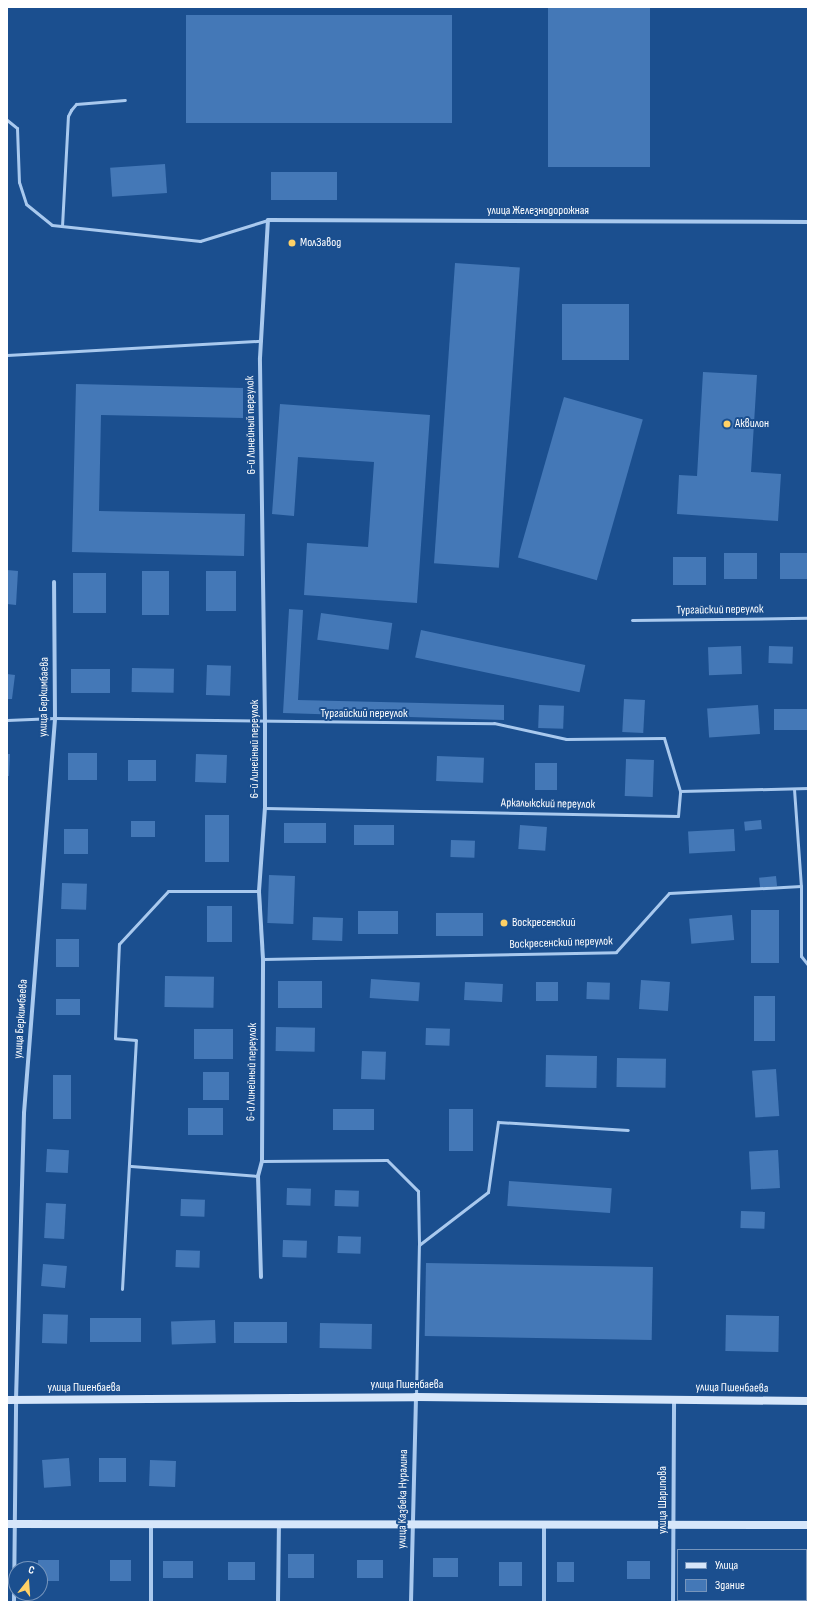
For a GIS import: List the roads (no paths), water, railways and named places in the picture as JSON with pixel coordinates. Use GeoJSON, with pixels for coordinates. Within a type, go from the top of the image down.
{"type":"FeatureCollection","features":[{"type":"Feature","properties":{"kind":"street","name":"улица Железнодорожная"},"geometry":{"type":"LineString","coordinates":[[268,220],[808,222]]}},
{"type":"Feature","properties":{"kind":"street","name":"6-й Линейный переулок"},"geometry":{"type":"LineString","coordinates":[[260,1277],[258,1176],[262,1161],[263,959],[259,891],[264,808],[265,722],[261,341],[268,220]]}},
{"type":"Feature","properties":{"kind":"street","name":"улица Беркимбаева"},"geometry":{"type":"LineString","coordinates":[[14,1602],[10,1524],[16,1400],[24,1113],[55,718],[54,582]]}},
{"type":"Feature","properties":{"kind":"street","name":"улица Пшенбаева"},"geometry":{"type":"LineString","coordinates":[[7,1400],[416,1397],[674,1398],[808,1401]]}},
{"type":"Feature","properties":{"kind":"street","name":"улица Казбека Нуралина"},"geometry":{"type":"LineString","coordinates":[[412,1602],[412,1524],[416,1397]]}},
{"type":"Feature","properties":{"kind":"street","name":"улица Шарипова"},"geometry":{"type":"LineString","coordinates":[[673,1602],[674,1398]]}},
{"type":"Feature","properties":{"kind":"street"},"geometry":{"type":"LineString","coordinates":[[10,1524],[808,1525]]}},
{"type":"Feature","properties":{"kind":"street"},"geometry":{"type":"LineString","coordinates":[[151,1524],[151,1602]]}},
{"type":"Feature","properties":{"kind":"street"},"geometry":{"type":"LineString","coordinates":[[278,1602],[279,1524]]}},
{"type":"Feature","properties":{"kind":"street"},"geometry":{"type":"LineString","coordinates":[[544,1525],[544,1602]]}},
{"type":"Feature","properties":{"kind":"lane"},"geometry":{"type":"LineString","coordinates":[[62,226],[68,116],[76,104],[125,100]]}},
{"type":"Feature","properties":{"kind":"lane"},"geometry":{"type":"LineString","coordinates":[[7,120],[16,128],[19,182],[26,204],[52,225],[200,241],[268,220]]}},
{"type":"Feature","properties":{"kind":"lane"},"geometry":{"type":"LineString","coordinates":[[7,356],[261,341]]}},
{"type":"Feature","properties":{"kind":"lane","name":"Тургайский переулок"},"geometry":{"type":"LineString","coordinates":[[632,620],[808,618]]}},
{"type":"Feature","properties":{"kind":"lane","name":"Тургайский переулок"},"geometry":{"type":"LineString","coordinates":[[7,720],[55,718],[265,722],[494,723],[566,739],[664,738],[680,791]]}},
{"type":"Feature","properties":{"kind":"lane"},"geometry":{"type":"LineString","coordinates":[[680,791],[808,788]]}},
{"type":"Feature","properties":{"kind":"lane"},"geometry":{"type":"LineString","coordinates":[[794,789],[801,886],[801,956],[808,965]]}},
{"type":"Feature","properties":{"kind":"lane","name":"Аркалыкский переулок"},"geometry":{"type":"LineString","coordinates":[[264,808],[678,816],[680,791]]}},
{"type":"Feature","properties":{"kind":"lane","name":"Воскресенский переулок"},"geometry":{"type":"LineString","coordinates":[[263,959],[616,952],[669,893],[801,886]]}},
{"type":"Feature","properties":{"kind":"lane"},"geometry":{"type":"LineString","coordinates":[[122,1290],[136,1040],[115,1038],[119,944],[168,891],[259,891]]}},
{"type":"Feature","properties":{"kind":"lane"},"geometry":{"type":"LineString","coordinates":[[420,1245],[488,1192],[498,1122],[628,1130]]}},
{"type":"Feature","properties":{"kind":"lane"},"geometry":{"type":"LineString","coordinates":[[262,1161],[387,1160],[418,1191],[420,1245],[416,1397]]}},
{"type":"Feature","properties":{"kind":"lane"},"geometry":{"type":"LineString","coordinates":[[130,1166],[258,1176]]}},
{"type":"Feature","properties":{"kind":"place","name":"МолЗавод"},"geometry":{"type":"Point","coordinates":[292,243]}},
{"type":"Feature","properties":{"kind":"place","name":"Аквилон"},"geometry":{"type":"Point","coordinates":[727,424]}},
{"type":"Feature","properties":{"kind":"place","name":"Воскресенский"},"geometry":{"type":"Point","coordinates":[504,923]}}]}
